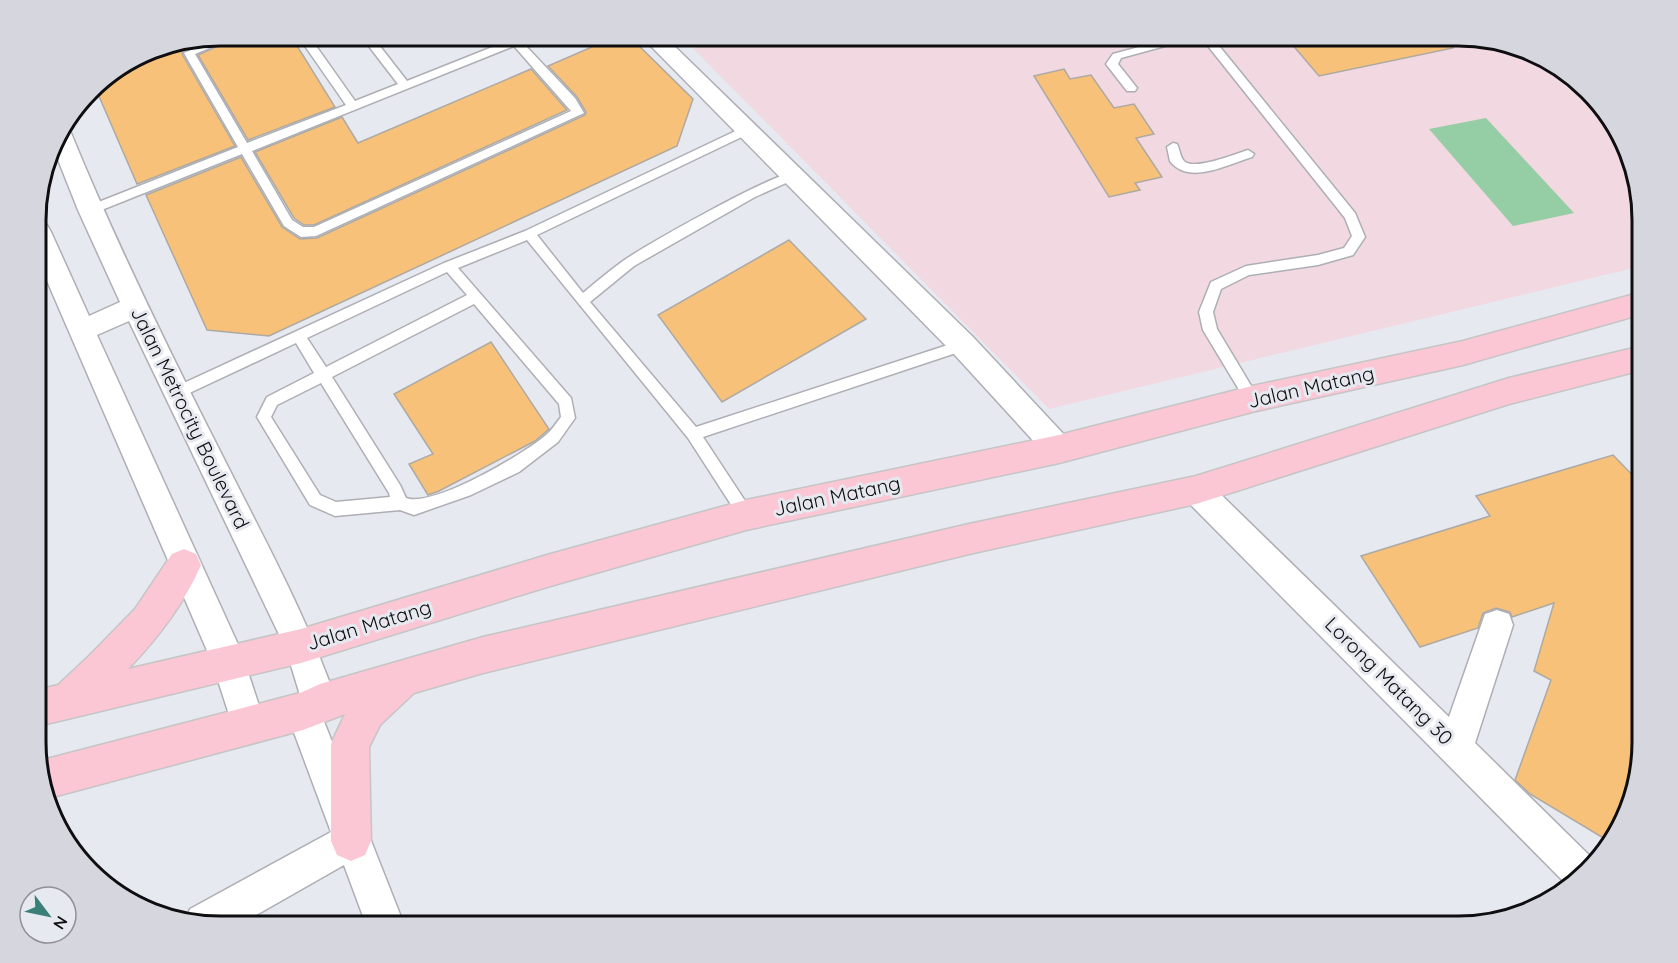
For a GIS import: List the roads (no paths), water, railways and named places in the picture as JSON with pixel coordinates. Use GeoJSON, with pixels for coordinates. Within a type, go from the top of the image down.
{"type":"FeatureCollection","features":[{"type":"Feature","properties":{"kind":"main road","name":"Jalan Matang"},"geometry":{"type":"LineString","coordinates":[[53,704],[301,646],[547,571],[746,515],[1059,448],[1252,399],[1463,353],[1631,306]]}},
{"type":"Feature","properties":{"kind":"main road"},"geometry":{"type":"LineString","coordinates":[[51,778],[312,707],[483,655],[969,538],[1196,490],[1509,391],[1631,364]]}},
{"type":"Feature","properties":{"kind":"main road"},"geometry":{"type":"LineString","coordinates":[[53,704],[109,663],[170,594],[184,565]]}},
{"type":"Feature","properties":{"kind":"main road"},"geometry":{"type":"LineString","coordinates":[[351,841],[350,744],[367,712],[406,678]]}},
{"type":"Feature","properties":{"kind":"street"},"geometry":{"type":"LineString","coordinates":[[663,47],[963,345],[1059,448]]}},
{"type":"Feature","properties":{"kind":"street","name":"Jalan Metrocity Boulevard"},"geometry":{"type":"LineString","coordinates":[[64,146],[90,210],[176,393],[301,646],[312,707],[351,841],[382,916]]}},
{"type":"Feature","properties":{"kind":"street"},"geometry":{"type":"LineString","coordinates":[[46,260],[229,662],[248,724]]}},
{"type":"Feature","properties":{"kind":"street"},"geometry":{"type":"LineString","coordinates":[[80,331],[136,307]]}},
{"type":"Feature","properties":{"kind":"street","name":"Lorong Matang 30"},"geometry":{"type":"LineString","coordinates":[[1196,490],[1577,869]]}},
{"type":"Feature","properties":{"kind":"street"},"geometry":{"type":"LineString","coordinates":[[1456,747],[1497,625]]}},
{"type":"Feature","properties":{"kind":"street"},"geometry":{"type":"LineString","coordinates":[[217,916],[351,841]]}},
{"type":"Feature","properties":{"kind":"lane"},"geometry":{"type":"LineString","coordinates":[[1131,88],[1112,64],[1117,56],[1153,46]]}},
{"type":"Feature","properties":{"kind":"lane"},"geometry":{"type":"LineString","coordinates":[[1213,46],[1352,216],[1359,237],[1348,252],[1318,260],[1246,271],[1216,286],[1206,312],[1210,330],[1252,399]]}},
{"type":"Feature","properties":{"kind":"lane"},"geometry":{"type":"LineString","coordinates":[[311,47],[352,105]]}},
{"type":"Feature","properties":{"kind":"lane"},"geometry":{"type":"LineString","coordinates":[[374,47],[405,86]]}},
{"type":"Feature","properties":{"kind":"lane"},"geometry":{"type":"LineString","coordinates":[[90,210],[504,47]]}},
{"type":"Feature","properties":{"kind":"lane"},"geometry":{"type":"LineString","coordinates":[[202,48],[189,53],[288,222],[301,232],[316,231],[578,113],[571,101],[520,47]]}},
{"type":"Feature","properties":{"kind":"lane"},"geometry":{"type":"LineString","coordinates":[[176,393],[449,266],[530,234],[746,130]]}},
{"type":"Feature","properties":{"kind":"lane"},"geometry":{"type":"LineString","coordinates":[[1173,147],[1176,161],[1186,169],[1198,169],[1248,154]]}},
{"type":"Feature","properties":{"kind":"lane"},"geometry":{"type":"LineString","coordinates":[[582,301],[629,263],[751,194],[791,176]]}},
{"type":"Feature","properties":{"kind":"lane"},"geometry":{"type":"LineString","coordinates":[[530,234],[582,301],[693,434],[746,515]]}},
{"type":"Feature","properties":{"kind":"lane"},"geometry":{"type":"LineString","coordinates":[[449,266],[566,402],[568,418],[554,438],[514,467],[466,490],[414,508],[400,503],[335,509],[315,500],[264,417],[272,401],[475,297]]}},
{"type":"Feature","properties":{"kind":"lane"},"geometry":{"type":"LineString","coordinates":[[299,336],[395,490],[400,503]]}},
{"type":"Feature","properties":{"kind":"lane"},"geometry":{"type":"LineString","coordinates":[[693,434],[963,345]]}}]}
